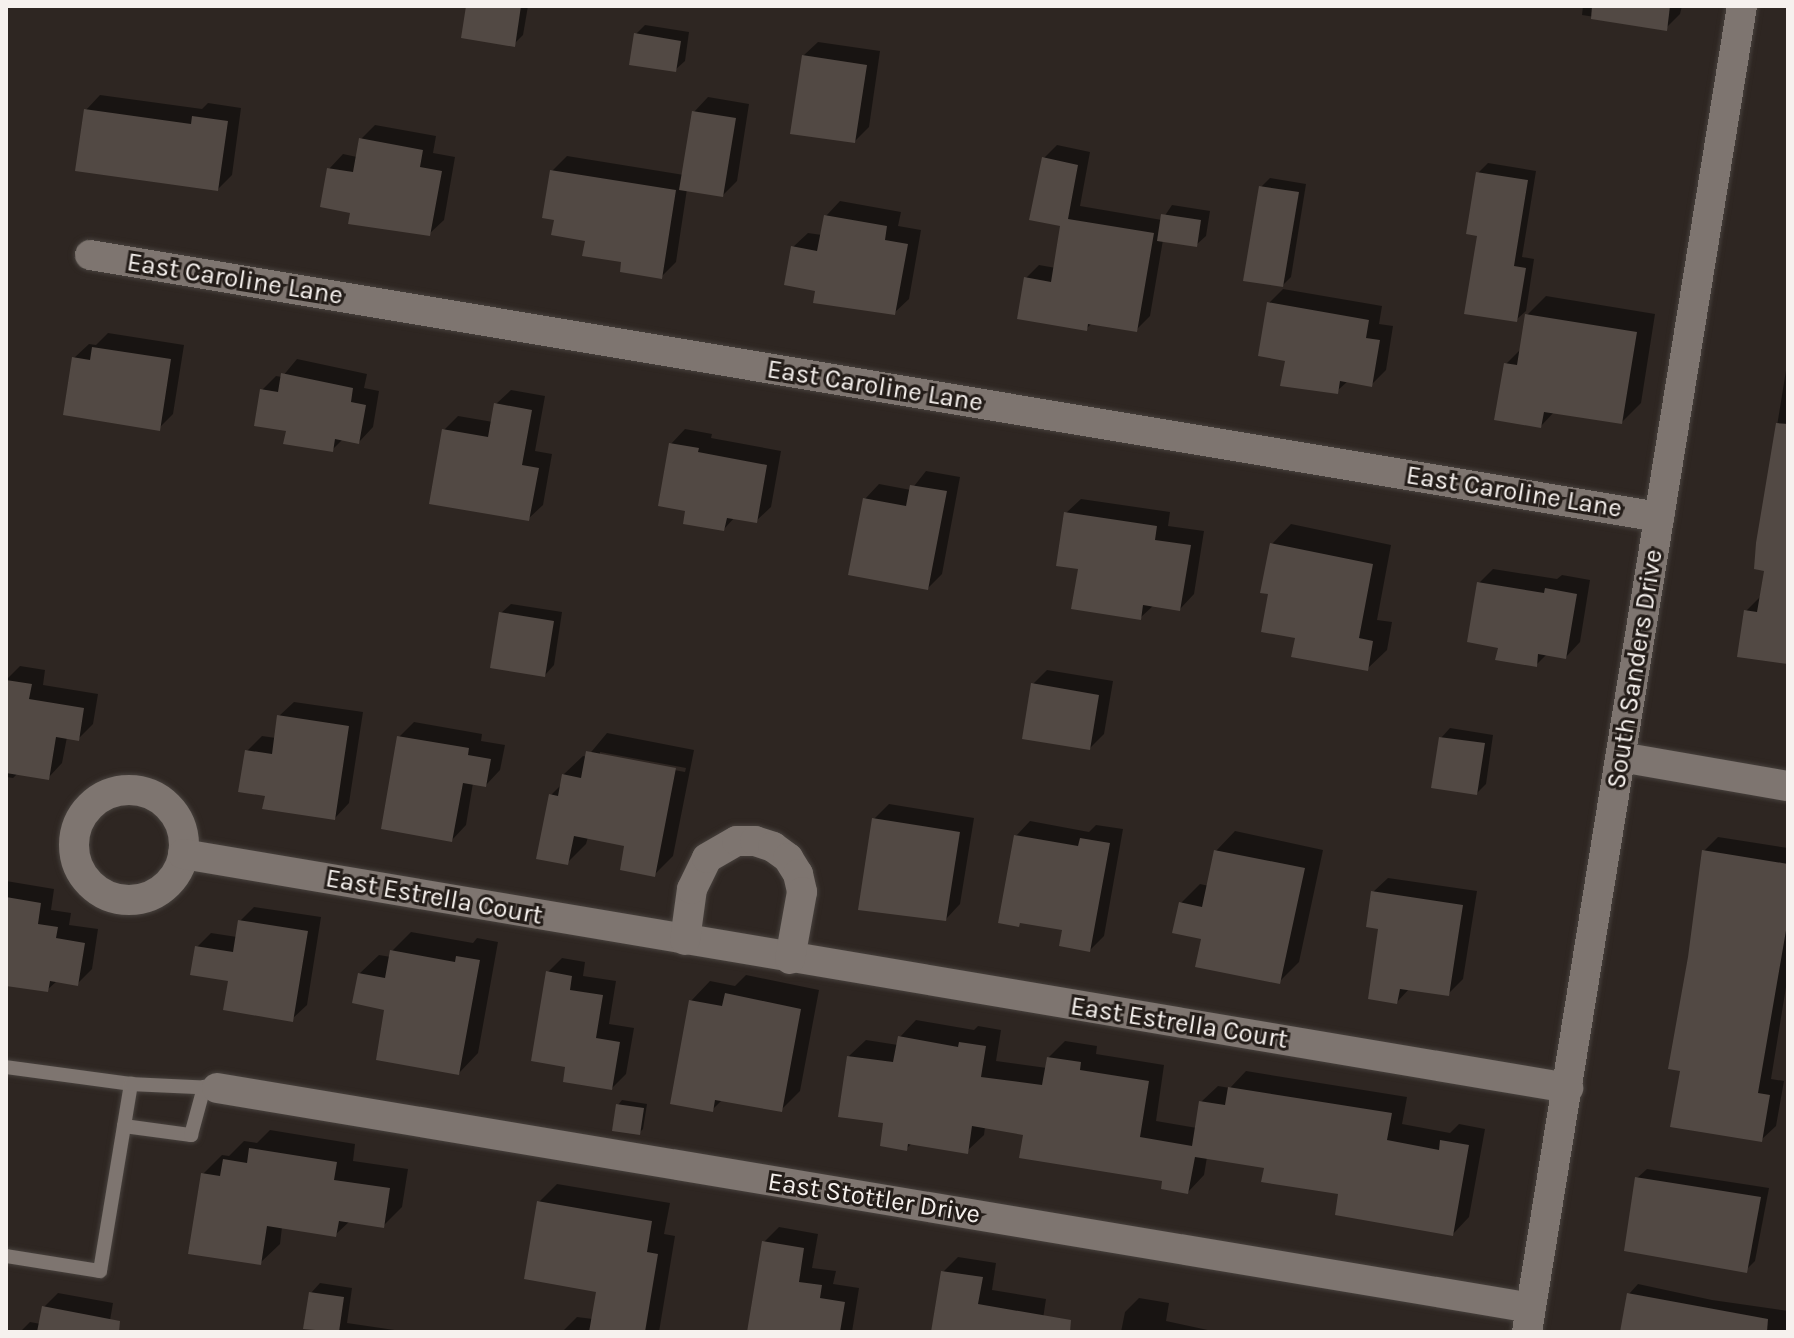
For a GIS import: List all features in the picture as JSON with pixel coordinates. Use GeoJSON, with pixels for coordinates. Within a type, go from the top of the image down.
{"type":"FeatureCollection","features":[{"type":"Feature","properties":{"kind":"street","name":"South Sanders Drive"},"geometry":{"type":"LineString","coordinates":[[1529,1320],[1742,6]]}},
{"type":"Feature","properties":{"kind":"street","name":"East Caroline Lane"},"geometry":{"type":"LineString","coordinates":[[90,255],[1659,517]]}},
{"type":"Feature","properties":{"kind":"street"},"geometry":{"type":"LineString","coordinates":[[1621,757],[1788,786]]}},
{"type":"Feature","properties":{"kind":"street"},"geometry":{"type":"LineString","coordinates":[[685,940],[692,889],[707,858],[737,841],[755,841],[773,847],[788,858],[798,874],[802,892],[790,959]]}},
{"type":"Feature","properties":{"kind":"street","name":"East Estrella Court"},"geometry":{"type":"LineString","coordinates":[[183,854],[790,959],[1568,1088]]}},
{"type":"Feature","properties":{"kind":"street","name":"East Stottler Drive"},"geometry":{"type":"LineString","coordinates":[[211,1088],[1529,1320]]}},
{"type":"Feature","properties":{"kind":"lane"},"geometry":{"type":"LineString","coordinates":[[6,1067],[131,1084],[211,1088],[191,1135],[124,1126]]}},
{"type":"Feature","properties":{"kind":"lane"},"geometry":{"type":"LineString","coordinates":[[6,1256],[100,1271],[131,1084]]}},
{"type":"Feature","properties":{"kind":"building"},"geometry":{"type":"Polygon","coordinates":[[[466,6],[521,6],[515,47],[461,38],[466,6]]]}},
{"type":"Feature","properties":{"kind":"building"},"geometry":{"type":"Polygon","coordinates":[[[1592,6],[1670,6],[1667,31],[1591,19],[1592,6]]]}},
{"type":"Feature","properties":{"kind":"building"},"geometry":{"type":"Polygon","coordinates":[[[634,33],[681,41],[676,72],[629,65],[634,33]]]}},
{"type":"Feature","properties":{"kind":"building"},"geometry":{"type":"Polygon","coordinates":[[[802,55],[867,65],[855,143],[790,134],[802,55]]]}},
{"type":"Feature","properties":{"kind":"building"},"geometry":{"type":"Polygon","coordinates":[[[84,109],[191,124],[192,116],[228,121],[218,191],[75,171],[84,109]]]}},
{"type":"Feature","properties":{"kind":"building"},"geometry":{"type":"Polygon","coordinates":[[[692,111],[736,118],[723,197],[679,190],[692,111]]]}},
{"type":"Feature","properties":{"kind":"building"},"geometry":{"type":"Polygon","coordinates":[[[359,138],[423,150],[420,167],[442,171],[430,236],[348,224],[350,213],[320,207],[327,168],[353,172],[359,138]]]}},
{"type":"Feature","properties":{"kind":"building"},"geometry":{"type":"Polygon","coordinates":[[[1042,157],[1078,165],[1068,219],[1154,233],[1137,332],[1088,324],[1087,331],[1017,319],[1024,277],[1051,282],[1060,226],[1029,220],[1042,157]]]}},
{"type":"Feature","properties":{"kind":"building"},"geometry":{"type":"Polygon","coordinates":[[[550,170],[676,190],[662,279],[620,272],[621,262],[582,256],[585,241],[551,235],[554,220],[542,218],[550,170]]]}},
{"type":"Feature","properties":{"kind":"building"},"geometry":{"type":"Polygon","coordinates":[[[1476,172],[1528,180],[1514,266],[1526,268],[1517,322],[1464,314],[1477,236],[1466,234],[1476,172]]]}},
{"type":"Feature","properties":{"kind":"building"},"geometry":{"type":"Polygon","coordinates":[[[1259,186],[1299,192],[1283,287],[1243,281],[1259,186]]]}},
{"type":"Feature","properties":{"kind":"building"},"geometry":{"type":"Polygon","coordinates":[[[1161,214],[1201,220],[1197,247],[1157,241],[1161,214]]]}},
{"type":"Feature","properties":{"kind":"building"},"geometry":{"type":"Polygon","coordinates":[[[824,215],[887,226],[885,240],[908,244],[895,315],[813,303],[815,291],[784,285],[791,246],[817,251],[824,215]]]}},
{"type":"Feature","properties":{"kind":"building"},"geometry":{"type":"Polygon","coordinates":[[[1267,302],[1369,320],[1366,338],[1380,340],[1372,387],[1340,381],[1338,394],[1280,386],[1285,361],[1258,356],[1267,302]]]}},
{"type":"Feature","properties":{"kind":"building"},"geometry":{"type":"Polygon","coordinates":[[[1525,314],[1637,332],[1622,424],[1544,412],[1541,428],[1494,420],[1504,363],[1517,365],[1525,314]]]}},
{"type":"Feature","properties":{"kind":"building"},"geometry":{"type":"Polygon","coordinates":[[[92,347],[171,359],[160,431],[63,415],[72,357],[90,360],[92,347]]]}},
{"type":"Feature","properties":{"kind":"building"},"geometry":{"type":"Polygon","coordinates":[[[281,373],[353,388],[351,402],[366,405],[359,444],[335,439],[333,452],[283,444],[286,431],[254,426],[260,389],[278,392],[281,373]]]}},
{"type":"Feature","properties":{"kind":"building"},"geometry":{"type":"Polygon","coordinates":[[[494,403],[532,410],[522,465],[539,468],[529,521],[429,504],[442,429],[488,437],[494,403]]]}},
{"type":"Feature","properties":{"kind":"building"},"geometry":{"type":"Polygon","coordinates":[[[1776,423],[1788,424],[1788,664],[1737,657],[1744,610],[1757,612],[1764,571],[1754,569],[1756,543],[1776,423]]]}},
{"type":"Feature","properties":{"kind":"building"},"geometry":{"type":"Polygon","coordinates":[[[669,443],[699,448],[698,452],[767,465],[757,523],[727,518],[724,531],[683,524],[685,511],[658,506],[669,443]]]}},
{"type":"Feature","properties":{"kind":"building"},"geometry":{"type":"Polygon","coordinates":[[[910,485],[947,491],[928,590],[848,575],[863,498],[906,506],[910,485]]]}},
{"type":"Feature","properties":{"kind":"building"},"geometry":{"type":"Polygon","coordinates":[[[1064,512],[1157,526],[1155,540],[1191,545],[1180,611],[1143,605],[1141,620],[1071,609],[1078,569],[1056,566],[1064,512]]]}},
{"type":"Feature","properties":{"kind":"building"},"geometry":{"type":"Polygon","coordinates":[[[1270,543],[1373,564],[1359,638],[1373,641],[1368,671],[1291,657],[1295,638],[1261,632],[1268,594],[1260,593],[1270,543]]]}},
{"type":"Feature","properties":{"kind":"building"},"geometry":{"type":"Polygon","coordinates":[[[1477,582],[1544,593],[1545,588],[1577,594],[1566,659],[1538,654],[1537,667],[1495,660],[1498,648],[1467,642],[1477,582]]]}},
{"type":"Feature","properties":{"kind":"building"},"geometry":{"type":"Polygon","coordinates":[[[499,612],[554,621],[545,677],[490,668],[499,612]]]}},
{"type":"Feature","properties":{"kind":"building"},"geometry":{"type":"Polygon","coordinates":[[[6,680],[32,684],[29,699],[84,708],[79,741],[56,737],[49,780],[6,773],[6,680]]]}},
{"type":"Feature","properties":{"kind":"building"},"geometry":{"type":"Polygon","coordinates":[[[1031,683],[1099,695],[1090,750],[1022,739],[1031,683]]]}},
{"type":"Feature","properties":{"kind":"building"},"geometry":{"type":"Polygon","coordinates":[[[277,715],[349,726],[335,820],[262,809],[265,796],[238,792],[245,750],[272,754],[277,715]]]}},
{"type":"Feature","properties":{"kind":"building"},"geometry":{"type":"Polygon","coordinates":[[[397,736],[469,748],[468,755],[491,759],[486,787],[463,783],[452,842],[381,829],[397,736]]]}},
{"type":"Feature","properties":{"kind":"building"},"geometry":{"type":"Polygon","coordinates":[[[1439,737],[1485,743],[1477,795],[1431,788],[1439,737]]]}},
{"type":"Feature","properties":{"kind":"building"},"geometry":{"type":"Polygon","coordinates":[[[586,751],[676,768],[655,877],[620,870],[624,846],[574,836],[568,865],[536,859],[549,794],[558,796],[562,774],[581,778],[586,751]]]}},
{"type":"Feature","properties":{"kind":"building"},"geometry":{"type":"Polygon","coordinates":[[[872,818],[960,832],[946,921],[858,910],[872,818]]]}},
{"type":"Feature","properties":{"kind":"building"},"geometry":{"type":"Polygon","coordinates":[[[1014,835],[1078,846],[1080,838],[1110,843],[1090,952],[1059,946],[1062,930],[998,923],[1014,835]]]}},
{"type":"Feature","properties":{"kind":"building"},"geometry":{"type":"Polygon","coordinates":[[[1214,850],[1305,868],[1280,984],[1195,967],[1201,939],[1172,933],[1179,902],[1202,907],[1214,850]]]}},
{"type":"Feature","properties":{"kind":"building"},"geometry":{"type":"Polygon","coordinates":[[[1702,850],[1788,864],[1788,919],[1758,1093],[1770,1095],[1762,1142],[1670,1127],[1680,1071],[1668,1069],[1688,957],[1702,850]]]}},
{"type":"Feature","properties":{"kind":"building"},"geometry":{"type":"Polygon","coordinates":[[[1371,891],[1463,905],[1449,996],[1400,989],[1397,1004],[1368,999],[1378,929],[1366,927],[1371,891]]]}},
{"type":"Feature","properties":{"kind":"building"},"geometry":{"type":"Polygon","coordinates":[[[6,897],[41,903],[38,924],[58,927],[56,938],[85,943],[78,986],[50,981],[48,992],[6,986],[6,897]]]}},
{"type":"Feature","properties":{"kind":"building"},"geometry":{"type":"Polygon","coordinates":[[[238,920],[308,931],[293,1022],[223,1010],[228,981],[190,975],[195,946],[233,952],[238,920]]]}},
{"type":"Feature","properties":{"kind":"building"},"geometry":{"type":"Polygon","coordinates":[[[390,950],[455,962],[456,956],[480,960],[459,1075],[376,1060],[384,1010],[352,1003],[358,973],[385,978],[390,950]]]}},
{"type":"Feature","properties":{"kind":"building"},"geometry":{"type":"Polygon","coordinates":[[[546,971],[572,976],[570,990],[603,995],[596,1038],[620,1042],[612,1090],[563,1082],[565,1067],[531,1061],[546,971]]]}},
{"type":"Feature","properties":{"kind":"building"},"geometry":{"type":"Polygon","coordinates":[[[725,993],[801,1009],[782,1112],[715,1100],[713,1112],[670,1104],[689,1000],[722,1006],[725,993]]]}},
{"type":"Feature","properties":{"kind":"building"},"geometry":{"type":"Polygon","coordinates":[[[898,1036],[958,1047],[959,1042],[986,1046],[981,1077],[1042,1085],[1047,1057],[1081,1062],[1080,1070],[1149,1081],[1140,1137],[1192,1146],[1199,1101],[1225,1105],[1228,1087],[1392,1113],[1387,1140],[1439,1150],[1440,1140],[1469,1145],[1453,1236],[1335,1215],[1338,1194],[1261,1182],[1264,1168],[1195,1157],[1188,1194],[1161,1189],[1162,1181],[1019,1158],[1023,1135],[972,1126],[968,1154],[908,1144],[907,1151],[880,1146],[883,1123],[838,1117],[847,1056],[893,1062],[898,1036]]]}},
{"type":"Feature","properties":{"kind":"building"},"geometry":{"type":"Polygon","coordinates":[[[616,1104],[644,1108],[640,1135],[612,1131],[616,1104]]]}},
{"type":"Feature","properties":{"kind":"building"},"geometry":{"type":"Polygon","coordinates":[[[249,1148],[337,1162],[334,1180],[390,1188],[384,1228],[339,1221],[336,1237],[267,1226],[261,1265],[188,1254],[201,1173],[220,1176],[223,1159],[247,1163],[249,1148]]]}},
{"type":"Feature","properties":{"kind":"building"},"geometry":{"type":"Polygon","coordinates":[[[1635,1177],[1761,1197],[1747,1273],[1624,1251],[1635,1177]]]}},
{"type":"Feature","properties":{"kind":"building"},"geometry":{"type":"Polygon","coordinates":[[[537,1201],[652,1221],[647,1252],[658,1254],[645,1332],[589,1332],[596,1292],[524,1279],[537,1201]]]}},
{"type":"Feature","properties":{"kind":"building"},"geometry":{"type":"Polygon","coordinates":[[[762,1241],[804,1248],[799,1282],[822,1285],[820,1298],[845,1302],[840,1332],[747,1332],[762,1241]]]}},
{"type":"Feature","properties":{"kind":"building"},"geometry":{"type":"Polygon","coordinates":[[[941,1271],[983,1277],[978,1304],[1071,1320],[1070,1332],[931,1332],[941,1271]]]}},
{"type":"Feature","properties":{"kind":"building"},"geometry":{"type":"Polygon","coordinates":[[[309,1292],[344,1297],[339,1332],[303,1329],[309,1292]]]}},
{"type":"Feature","properties":{"kind":"building"},"geometry":{"type":"Polygon","coordinates":[[[1627,1293],[1768,1319],[1767,1332],[1620,1332],[1627,1293]]]}},
{"type":"Feature","properties":{"kind":"building"},"geometry":{"type":"Polygon","coordinates":[[[42,1306],[120,1321],[119,1332],[37,1332],[42,1306]]]}}]}
